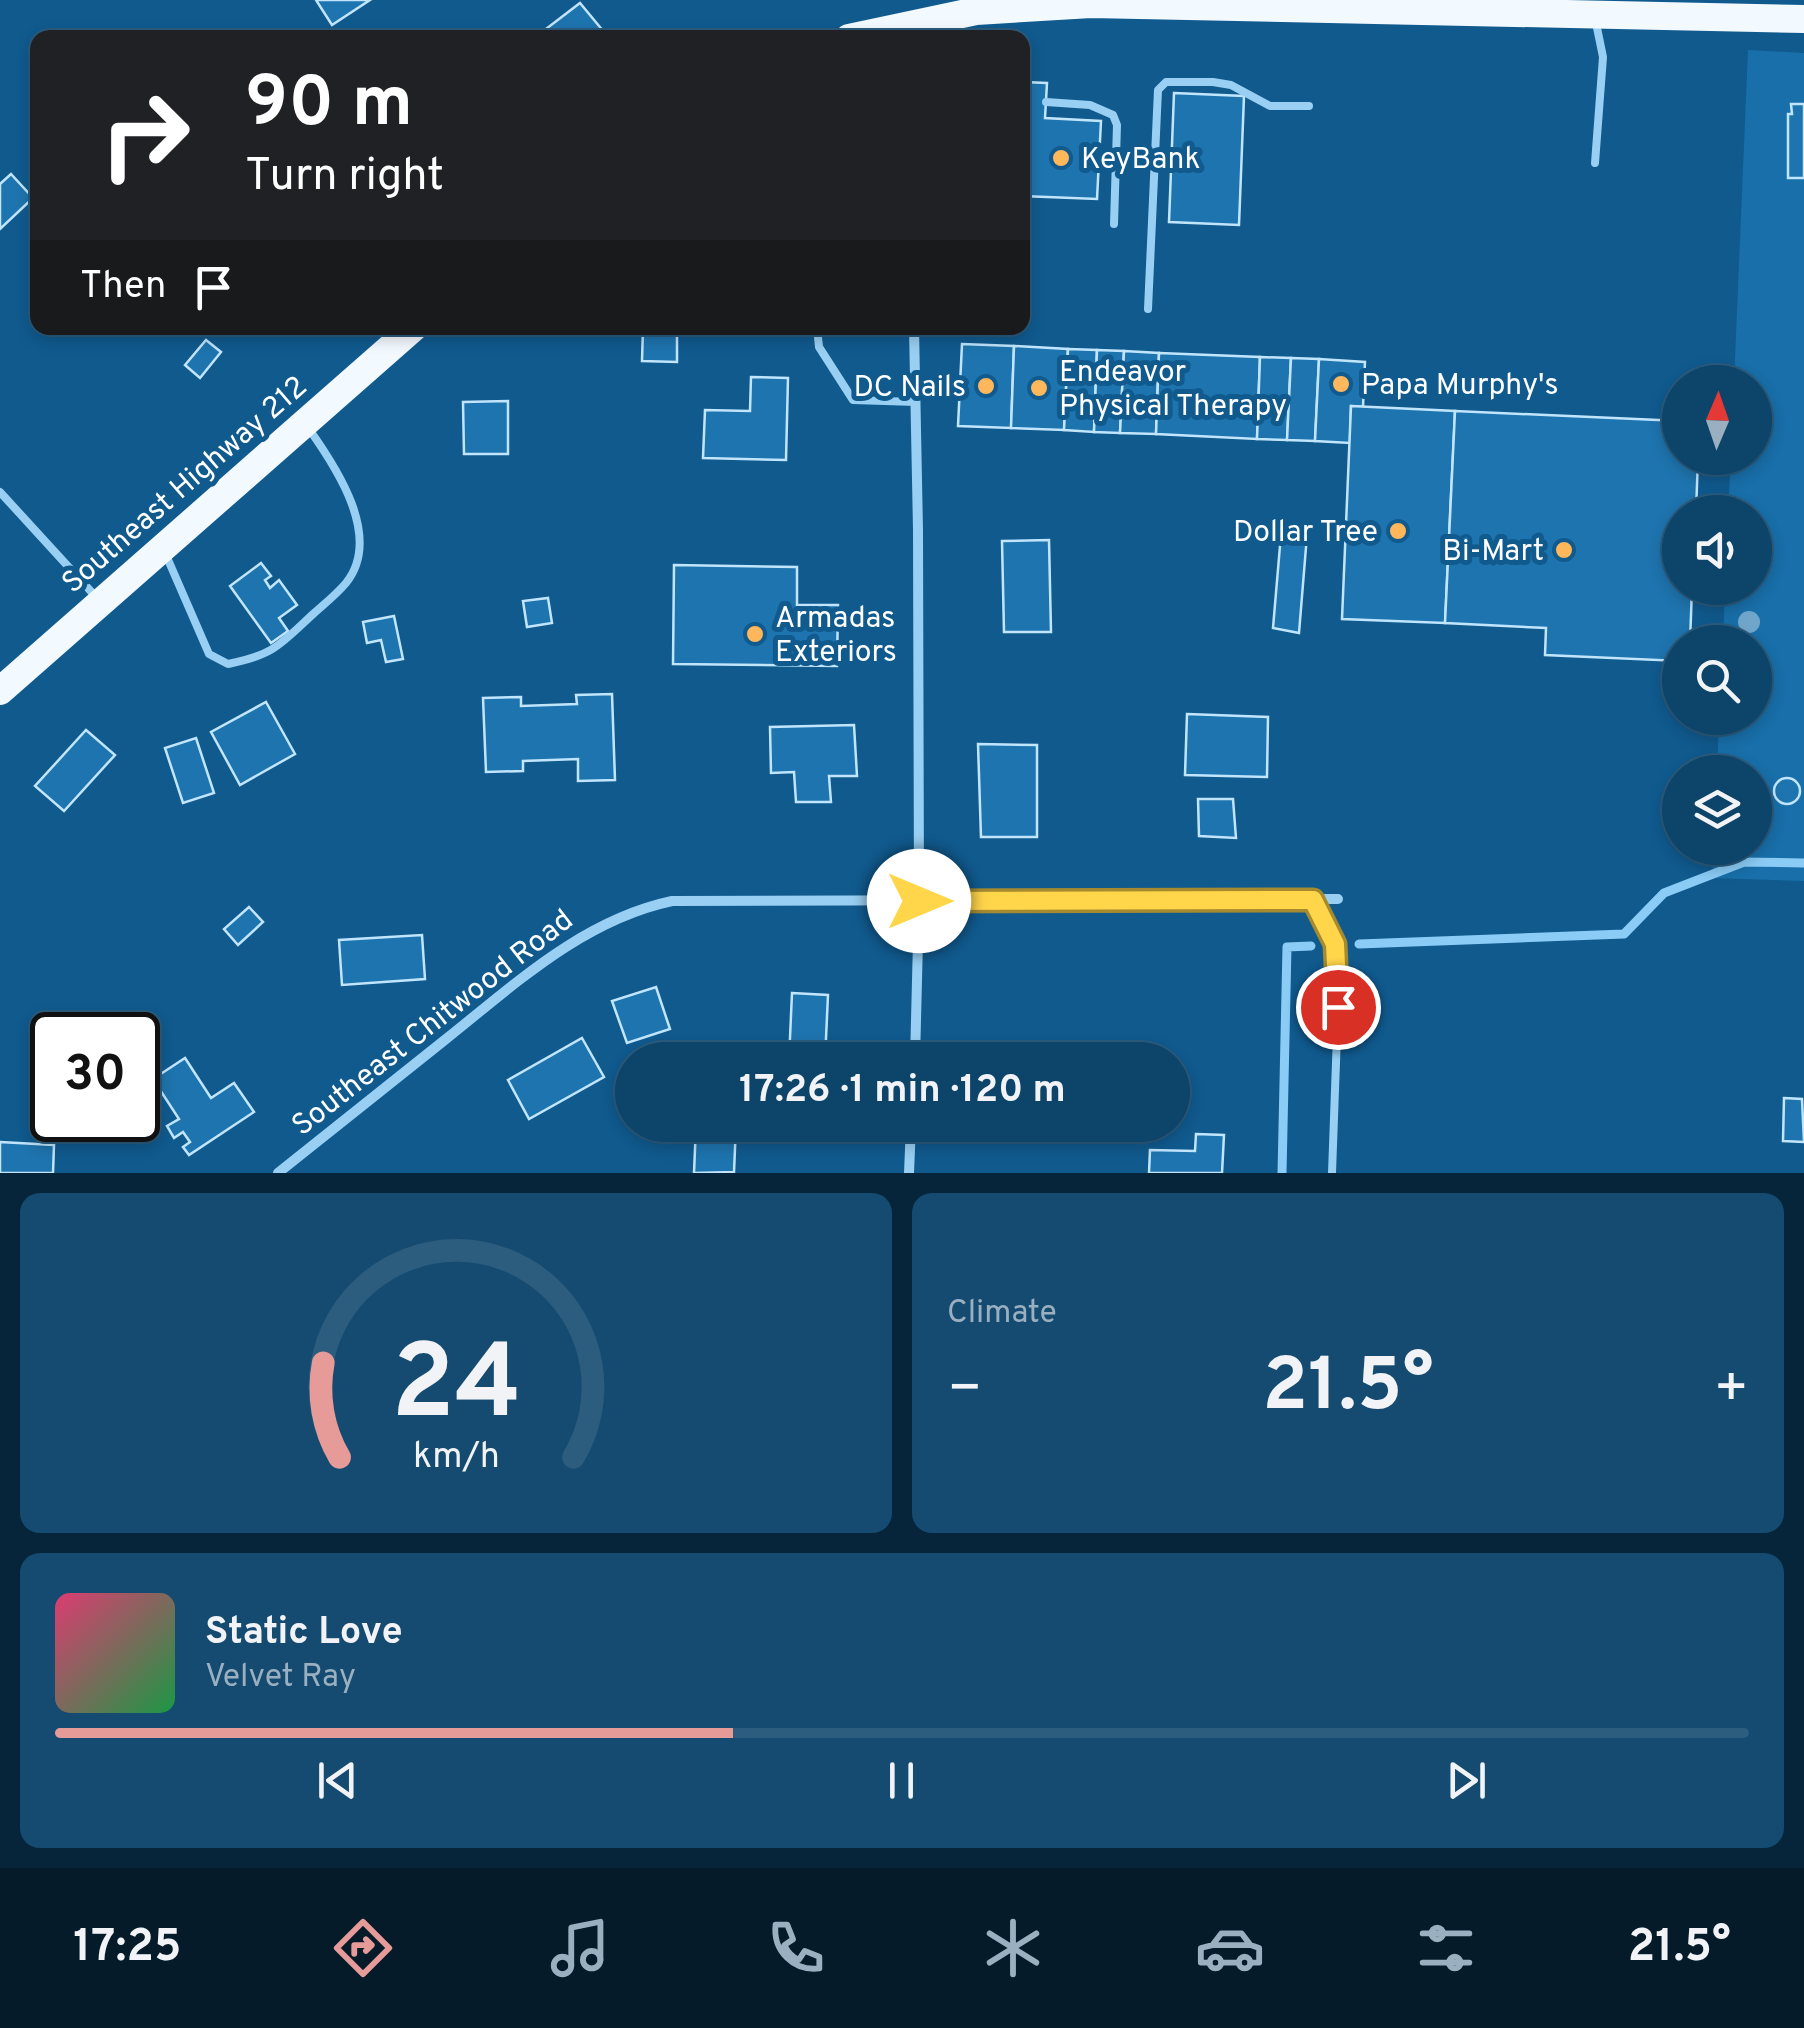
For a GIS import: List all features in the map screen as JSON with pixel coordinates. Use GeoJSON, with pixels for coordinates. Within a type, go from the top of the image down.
{"type":"FeatureCollection","features":[{"type":"Feature","properties":{"kind":"highway"},"geometry":{"type":"LineString","coordinates":[[920,29],[1014,8],[1160,3],[1804,19]]}},
{"type":"Feature","properties":{"kind":"highway","name":"Southeast Highway 212"},"geometry":{"type":"LineString","coordinates":[[0,691],[405,335]]}},
{"type":"Feature","properties":{"kind":"street"},"geometry":{"type":"LineString","coordinates":[[914,335],[919,901],[916,1042]]}},
{"type":"Feature","properties":{"kind":"street","name":"Southeast Chitwood Road"},"geometry":{"type":"LineString","coordinates":[[278,1173],[530,972],[598,926],[622,915],[672,902],[1338,899]]}},
{"type":"Feature","properties":{"kind":"street"},"geometry":{"type":"LineString","coordinates":[[908,1173],[911,1142]]}},
{"type":"Feature","properties":{"kind":"lane"},"geometry":{"type":"LineString","coordinates":[[1594,14],[1602,57],[1595,163]]}},
{"type":"Feature","properties":{"kind":"lane"},"geometry":{"type":"LineString","coordinates":[[1148,310],[1158,90],[1166,82],[1213,82],[1231,85],[1270,106],[1309,106]]}},
{"type":"Feature","properties":{"kind":"lane"},"geometry":{"type":"LineString","coordinates":[[1046,102],[1090,105],[1112,115],[1117,125],[1114,224]]}},
{"type":"Feature","properties":{"kind":"lane"},"geometry":{"type":"LineString","coordinates":[[818,335],[819,347],[853,400],[916,402]]}},
{"type":"Feature","properties":{"kind":"lane"},"geometry":{"type":"LineString","coordinates":[[162,546],[210,654],[228,664],[253,659],[282,646],[348,582],[360,545],[342,476],[304,421]]}},
{"type":"Feature","properties":{"kind":"lane"},"geometry":{"type":"LineString","coordinates":[[0,492],[100,601]]}},
{"type":"Feature","properties":{"kind":"lane"},"geometry":{"type":"LineString","coordinates":[[1313,900],[1335,944],[1338,1007],[1332,1173]]}},
{"type":"Feature","properties":{"kind":"shaded area"},"geometry":{"type":"Polygon","coordinates":[[[1748,50],[1804,53],[1804,881],[1712,878],[1713,865],[1772,865],[1772,755],[1718,755],[1718,735],[1772,735],[1772,625],[1724,625],[1724,605],[1772,605],[1772,495],[1729,495],[1730,475],[1772,475],[1772,365],[1735,365],[1748,50]]]}},
{"type":"Feature","properties":{"kind":"building"},"geometry":{"type":"Polygon","coordinates":[[[316,0],[370,0],[332,25],[316,0]]]}},
{"type":"Feature","properties":{"kind":"building"},"geometry":{"type":"Polygon","coordinates":[[[580,3],[602,30],[545,30],[580,3]]]}},
{"type":"Feature","properties":{"kind":"building","name":"KeyBank"},"geometry":{"type":"Polygon","coordinates":[[[1030,82],[1047,83],[1045,118],[1101,121],[1097,199],[1030,196],[1030,82]]]}},
{"type":"Feature","properties":{"kind":"building"},"geometry":{"type":"Polygon","coordinates":[[[1174,93],[1244,96],[1239,225],[1169,222],[1174,93]]]}},
{"type":"Feature","properties":{"kind":"building"},"geometry":{"type":"Polygon","coordinates":[[[1791,104],[1804,104],[1804,178],[1788,178],[1791,104]]]}},
{"type":"Feature","properties":{"kind":"building"},"geometry":{"type":"Polygon","coordinates":[[[11,174],[30,195],[30,201],[0,229],[0,184],[11,174]]]}},
{"type":"Feature","properties":{"kind":"building"},"geometry":{"type":"Polygon","coordinates":[[[643,335],[677,335],[677,362],[642,361],[643,335]]]}},
{"type":"Feature","properties":{"kind":"building"},"geometry":{"type":"Polygon","coordinates":[[[206,340],[221,352],[200,378],[185,365],[206,340]]]}},
{"type":"Feature","properties":{"kind":"building","name":"DC Nails"},"geometry":{"type":"Polygon","coordinates":[[[962,344],[1014,346],[1011,428],[958,426],[962,344]]]}},
{"type":"Feature","properties":{"kind":"building","name":"Endeavor Physical Therapy"},"geometry":{"type":"Polygon","coordinates":[[[1014,346],[1068,349],[1064,430],[1011,428],[1014,346]]]}},
{"type":"Feature","properties":{"kind":"building"},"geometry":{"type":"Polygon","coordinates":[[[1068,349],[1097,350],[1094,432],[1064,430],[1068,349]]]}},
{"type":"Feature","properties":{"kind":"building"},"geometry":{"type":"Polygon","coordinates":[[[1097,350],[1124,351],[1120,433],[1094,432],[1097,350]]]}},
{"type":"Feature","properties":{"kind":"building"},"geometry":{"type":"Polygon","coordinates":[[[1124,351],[1159,353],[1156,434],[1120,433],[1124,351]]]}},
{"type":"Feature","properties":{"kind":"building"},"geometry":{"type":"Polygon","coordinates":[[[1159,353],[1260,357],[1257,439],[1156,434],[1159,353]]]}},
{"type":"Feature","properties":{"kind":"building"},"geometry":{"type":"Polygon","coordinates":[[[1260,357],[1291,358],[1287,440],[1257,439],[1260,357]]]}},
{"type":"Feature","properties":{"kind":"building"},"geometry":{"type":"Polygon","coordinates":[[[1291,358],[1319,359],[1315,441],[1287,440],[1291,358]]]}},
{"type":"Feature","properties":{"kind":"building","name":"Papa Murphy's"},"geometry":{"type":"Polygon","coordinates":[[[1319,359],[1365,362],[1363,407],[1351,406],[1350,443],[1315,441],[1319,359]]]}},
{"type":"Feature","properties":{"kind":"building"},"geometry":{"type":"Polygon","coordinates":[[[751,377],[788,378],[786,460],[703,458],[705,410],[750,411],[751,377]]]}},
{"type":"Feature","properties":{"kind":"building"},"geometry":{"type":"Polygon","coordinates":[[[508,401],[508,454],[464,454],[463,402],[508,401]]]}},
{"type":"Feature","properties":{"kind":"building","name":"Dollar Tree"},"geometry":{"type":"Polygon","coordinates":[[[1351,406],[1455,411],[1445,623],[1342,619],[1351,406]]]}},
{"type":"Feature","properties":{"kind":"building","name":"Bi-Mart"},"geometry":{"type":"Polygon","coordinates":[[[1455,411],[1662,420],[1662,475],[1697,475],[1697,495],[1662,495],[1662,605],[1691,605],[1691,625],[1662,625],[1662,660],[1545,655],[1546,628],[1445,623],[1455,411]]]}},
{"type":"Feature","properties":{"kind":"building"},"geometry":{"type":"Polygon","coordinates":[[[1281,534],[1307,535],[1299,633],[1273,628],[1281,534]]]}},
{"type":"Feature","properties":{"kind":"building"},"geometry":{"type":"Polygon","coordinates":[[[1049,540],[1051,632],[1004,632],[1002,541],[1049,540]]]}},
{"type":"Feature","properties":{"kind":"building"},"geometry":{"type":"Polygon","coordinates":[[[261,563],[271,576],[265,580],[270,588],[279,580],[297,605],[279,618],[288,631],[271,643],[230,586],[261,563]]]}},
{"type":"Feature","properties":{"kind":"building","name":"Armadas Exteriors"},"geometry":{"type":"Polygon","coordinates":[[[674,565],[797,567],[797,605],[838,605],[837,666],[673,664],[674,565]]]}},
{"type":"Feature","properties":{"kind":"building"},"geometry":{"type":"Polygon","coordinates":[[[548,598],[552,623],[527,627],[523,601],[548,598]]]}},
{"type":"Feature","properties":{"kind":"building"},"geometry":{"type":"Polygon","coordinates":[[[394,616],[403,659],[386,662],[381,640],[367,643],[363,622],[394,616]]]}},
{"type":"Feature","properties":{"kind":"building"},"geometry":{"type":"Polygon","coordinates":[[[612,694],[615,780],[578,781],[578,759],[523,761],[523,771],[486,772],[483,698],[521,697],[521,706],[577,704],[576,695],[612,694]]]}},
{"type":"Feature","properties":{"kind":"building"},"geometry":{"type":"Polygon","coordinates":[[[266,702],[295,754],[240,785],[211,732],[266,702]]]}},
{"type":"Feature","properties":{"kind":"building"},"geometry":{"type":"Polygon","coordinates":[[[1187,714],[1268,717],[1267,777],[1185,775],[1187,714]]]}},
{"type":"Feature","properties":{"kind":"building"},"geometry":{"type":"Polygon","coordinates":[[[854,725],[857,776],[829,776],[831,802],[796,802],[794,772],[771,773],[770,727],[854,725]]]}},
{"type":"Feature","properties":{"kind":"building"},"geometry":{"type":"Polygon","coordinates":[[[86,730],[115,755],[64,811],[35,786],[86,730]]]}},
{"type":"Feature","properties":{"kind":"building"},"geometry":{"type":"Polygon","coordinates":[[[196,738],[214,793],[183,803],[165,748],[196,738]]]}},
{"type":"Feature","properties":{"kind":"building"},"geometry":{"type":"Polygon","coordinates":[[[978,744],[1037,745],[1037,837],[981,837],[978,744]]]}},
{"type":"Feature","properties":{"kind":"building"},"geometry":{"type":"Polygon","coordinates":[[[1787,778],[1797,781],[1797,801],[1787,804],[1777,801],[1774,791],[1777,781],[1787,778]]]}},
{"type":"Feature","properties":{"kind":"building"},"geometry":{"type":"Polygon","coordinates":[[[1198,799],[1233,799],[1236,838],[1199,836],[1198,799]]]}},
{"type":"Feature","properties":{"kind":"building"},"geometry":{"type":"Polygon","coordinates":[[[249,907],[263,922],[238,945],[224,929],[249,907]]]}},
{"type":"Feature","properties":{"kind":"building"},"geometry":{"type":"Polygon","coordinates":[[[422,935],[425,979],[342,985],[339,940],[422,935]]]}},
{"type":"Feature","properties":{"kind":"building"},"geometry":{"type":"Polygon","coordinates":[[[656,987],[670,1029],[627,1042],[612,1001],[656,987]]]}},
{"type":"Feature","properties":{"kind":"building"},"geometry":{"type":"Polygon","coordinates":[[[792,993],[828,995],[826,1042],[790,1042],[792,993]]]}},
{"type":"Feature","properties":{"kind":"building"},"geometry":{"type":"Polygon","coordinates":[[[582,1038],[604,1077],[529,1119],[508,1080],[582,1038]]]}},
{"type":"Feature","properties":{"kind":"building"},"geometry":{"type":"Polygon","coordinates":[[[185,1058],[211,1098],[234,1083],[254,1112],[189,1155],[183,1147],[190,1142],[183,1132],[174,1138],[167,1126],[179,1119],[160,1090],[160,1074],[185,1058]]]}},
{"type":"Feature","properties":{"kind":"building"},"geometry":{"type":"Polygon","coordinates":[[[1784,1098],[1802,1099],[1804,1142],[1783,1141],[1784,1098]]]}},
{"type":"Feature","properties":{"kind":"building"},"geometry":{"type":"Polygon","coordinates":[[[1196,1134],[1224,1135],[1222,1173],[1149,1173],[1150,1150],[1195,1151],[1196,1134]]]}},
{"type":"Feature","properties":{"kind":"building"},"geometry":{"type":"Polygon","coordinates":[[[0,1142],[54,1145],[53,1173],[0,1173],[0,1142]]]}},
{"type":"Feature","properties":{"kind":"building"},"geometry":{"type":"Polygon","coordinates":[[[695,1142],[735,1142],[734,1172],[694,1173],[695,1142]]]}},
{"type":"Feature","properties":{"kind":"waterway"},"geometry":{"type":"LineString","coordinates":[[1359,944],[1624,934],[1664,893],[1744,862],[1804,863]]}},
{"type":"Feature","properties":{"kind":"waterway"},"geometry":{"type":"LineString","coordinates":[[1282,1173],[1287,947],[1311,946]]}},
{"type":"Feature","properties":{"kind":"place","name":"KeyBank"},"geometry":{"type":"Point","coordinates":[1061,158]}},
{"type":"Feature","properties":{"kind":"place","name":"Papa Murphy's"},"geometry":{"type":"Point","coordinates":[1341,384]}},
{"type":"Feature","properties":{"kind":"place","name":"DC Nails"},"geometry":{"type":"Point","coordinates":[986,386]}},
{"type":"Feature","properties":{"kind":"place","name":"Endeavor Physical Therapy"},"geometry":{"type":"Point","coordinates":[1039,388]}},
{"type":"Feature","properties":{"kind":"place","name":"Dollar Tree"},"geometry":{"type":"Point","coordinates":[1398,531]}},
{"type":"Feature","properties":{"kind":"place","name":"Bi-Mart"},"geometry":{"type":"Point","coordinates":[1564,550]}},
{"type":"Feature","properties":{"kind":"place","name":"Armadas Exteriors"},"geometry":{"type":"Point","coordinates":[755,634]}},
{"type":"Feature","properties":{"kind":"route"},"geometry":{"type":"LineString","coordinates":[[919,901],[1313,900],[1335,944],[1338,1007]]}}]}
